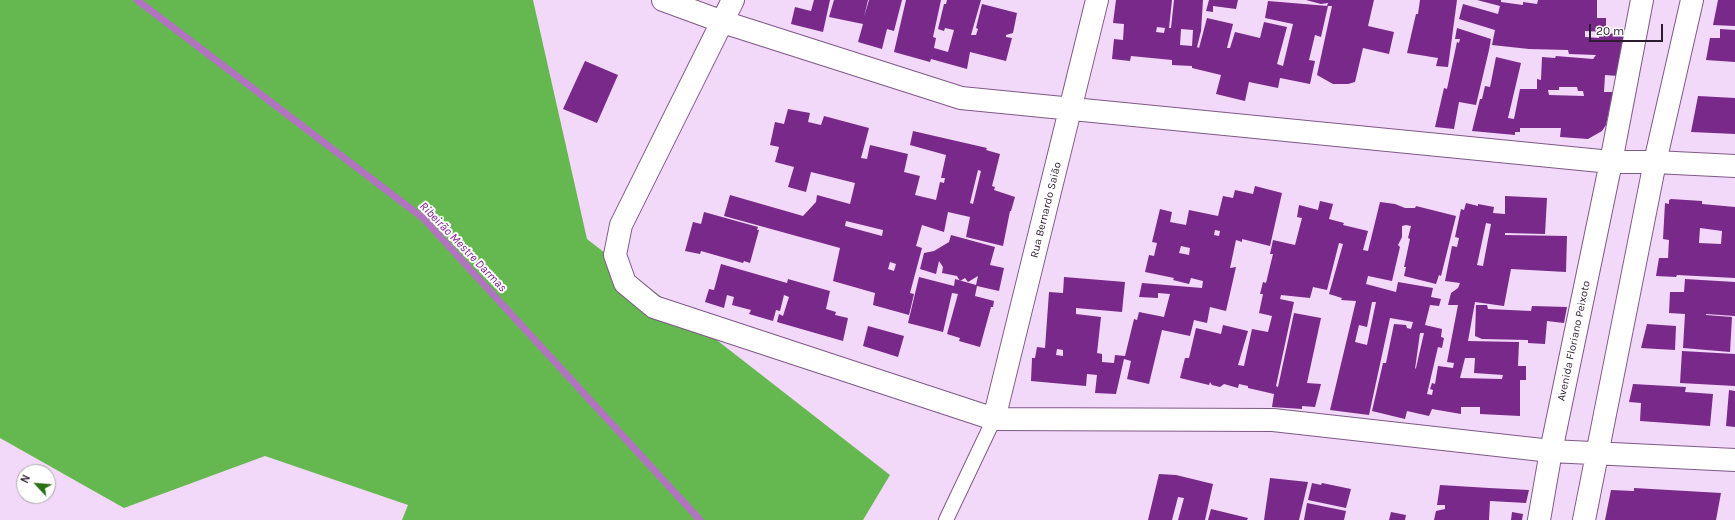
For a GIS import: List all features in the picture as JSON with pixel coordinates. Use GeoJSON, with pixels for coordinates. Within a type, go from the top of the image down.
{"type":"FeatureCollection","features":[{"type":"Feature","properties":{"kind":"street"},"geometry":{"type":"LineString","coordinates":[[663,0],[723,22],[961,98],[1070,110],[1611,162],[1655,162],[1735,166]]}},
{"type":"Feature","properties":{"kind":"street"},"geometry":{"type":"LineString","coordinates":[[733,0],[621,225],[615,255],[625,283],[654,307],[994,419],[1273,420],[1551,451],[1598,452],[1735,460]]}},
{"type":"Feature","properties":{"kind":"street","name":"Rua Bernardo Saião"},"geometry":{"type":"LineString","coordinates":[[994,419],[1097,0]]}},
{"type":"Feature","properties":{"kind":"street","name":"Avenida Floriano Peixoto"},"geometry":{"type":"LineString","coordinates":[[1539,520],[1551,451],[1611,162],[1642,0]]}},
{"type":"Feature","properties":{"kind":"street"},"geometry":{"type":"LineString","coordinates":[[1584,520],[1655,162],[1692,0]]}},
{"type":"Feature","properties":{"kind":"lane"},"geometry":{"type":"LineString","coordinates":[[946,520],[994,419]]}},
{"type":"Feature","properties":{"kind":"green space"},"geometry":{"type":"Polygon","coordinates":[[[0,0],[533,0],[587,239],[890,475],[863,520],[402,520],[408,505],[265,456],[124,508],[56,470],[56,464],[46,464],[0,438],[0,0]]]}},
{"type":"Feature","properties":{"kind":"building"},"geometry":{"type":"Polygon","coordinates":[[[814,0],[830,0],[823,32],[791,24],[795,7],[811,11],[814,0]]]}},
{"type":"Feature","properties":{"kind":"building"},"geometry":{"type":"Polygon","coordinates":[[[834,0],[868,0],[864,17],[869,0],[902,0],[894,31],[887,29],[882,49],[858,42],[863,24],[829,17],[834,0]]]}},
{"type":"Feature","properties":{"kind":"building"},"geometry":{"type":"Polygon","coordinates":[[[906,0],[941,0],[933,37],[936,38],[934,48],[948,52],[954,30],[945,28],[944,31],[938,29],[944,4],[946,4],[947,0],[981,0],[971,35],[976,35],[978,29],[976,28],[982,4],[1017,13],[1013,33],[1006,35],[1006,37],[1012,38],[1006,61],[970,52],[967,69],[931,59],[930,62],[894,52],[906,0]]]}},
{"type":"Feature","properties":{"kind":"building"},"geometry":{"type":"Polygon","coordinates":[[[1116,0],[1172,0],[1169,28],[1171,28],[1174,0],[1203,0],[1201,31],[1197,47],[1199,48],[1207,18],[1233,24],[1227,48],[1230,48],[1235,32],[1260,38],[1264,22],[1287,27],[1277,64],[1283,66],[1293,24],[1265,18],[1268,1],[1328,6],[1321,37],[1315,35],[1309,60],[1315,61],[1310,84],[1280,78],[1278,88],[1249,82],[1245,101],[1216,94],[1221,75],[1192,68],[1192,66],[1172,65],[1172,60],[1131,56],[1130,61],[1112,59],[1114,39],[1123,40],[1124,24],[1113,23],[1116,0]],[[1157,27],[1156,32],[1164,33],[1165,28],[1157,27]],[[1181,29],[1180,45],[1192,46],[1193,30],[1181,29]]]}},
{"type":"Feature","properties":{"kind":"building"},"geometry":{"type":"Polygon","coordinates":[[[1209,0],[1238,0],[1236,9],[1213,6],[1213,12],[1206,11],[1209,0]]]}},
{"type":"Feature","properties":{"kind":"building"},"geometry":{"type":"Polygon","coordinates":[[[1306,0],[1374,0],[1368,26],[1394,32],[1389,54],[1363,48],[1355,82],[1348,84],[1333,84],[1317,75],[1332,6],[1327,6],[1328,3],[1321,4],[1306,0]]]}},
{"type":"Feature","properties":{"kind":"building"},"geometry":{"type":"Polygon","coordinates":[[[1420,0],[1457,0],[1448,67],[1436,66],[1438,58],[1407,53],[1416,14],[1418,14],[1420,0]]]}},
{"type":"Feature","properties":{"kind":"building"},"geometry":{"type":"Polygon","coordinates":[[[1477,0],[1501,0],[1501,2],[1523,5],[1523,2],[1537,4],[1538,0],[1597,0],[1597,18],[1606,18],[1606,32],[1585,31],[1585,37],[1599,38],[1599,33],[1625,34],[1618,76],[1605,75],[1604,92],[1613,92],[1606,125],[1602,131],[1588,139],[1560,137],[1561,128],[1520,128],[1520,132],[1515,132],[1515,135],[1472,131],[1485,86],[1490,87],[1496,57],[1521,63],[1508,118],[1514,119],[1520,89],[1537,89],[1537,79],[1541,80],[1542,57],[1555,58],[1556,56],[1593,59],[1596,55],[1569,54],[1568,50],[1529,49],[1492,45],[1495,30],[1459,19],[1463,4],[1498,14],[1500,6],[1477,0]],[[1559,87],[1559,90],[1548,90],[1549,95],[1584,96],[1583,91],[1578,91],[1577,87],[1559,87]]]}},
{"type":"Feature","properties":{"kind":"building"},"geometry":{"type":"Polygon","coordinates":[[[1718,0],[1735,0],[1735,26],[1713,25],[1718,0]]]}},
{"type":"Feature","properties":{"kind":"building"},"geometry":{"type":"Polygon","coordinates":[[[1457,28],[1491,39],[1489,50],[1476,105],[1459,102],[1454,129],[1435,127],[1444,88],[1447,89],[1457,42],[1459,43],[1460,39],[1455,39],[1457,28]]]}},
{"type":"Feature","properties":{"kind":"building"},"geometry":{"type":"Polygon","coordinates":[[[1720,29],[1735,30],[1735,62],[1706,60],[1710,38],[1720,38],[1720,29]]]}},
{"type":"Feature","properties":{"kind":"building"},"geometry":{"type":"Polygon","coordinates":[[[585,61],[618,75],[597,123],[563,109],[585,61]]]}},
{"type":"Feature","properties":{"kind":"building"},"geometry":{"type":"Polygon","coordinates":[[[1698,96],[1735,98],[1735,134],[1691,132],[1698,96]]]}},
{"type":"Feature","properties":{"kind":"building"},"geometry":{"type":"Polygon","coordinates":[[[788,109],[810,113],[808,122],[821,125],[824,116],[869,128],[861,158],[867,159],[870,145],[908,154],[904,172],[920,176],[915,195],[936,200],[940,182],[944,183],[945,178],[941,178],[946,155],[910,145],[913,131],[987,148],[986,150],[1000,154],[992,186],[995,187],[994,190],[1015,197],[1010,211],[1003,246],[966,237],[970,217],[948,212],[944,232],[922,225],[916,246],[922,248],[910,293],[914,294],[909,315],[873,305],[875,293],[833,281],[840,248],[724,216],[730,195],[803,216],[816,202],[817,195],[850,204],[855,183],[811,172],[806,192],[788,187],[794,167],[775,162],[779,147],[770,145],[775,122],[784,124],[788,109]],[[978,170],[970,203],[973,204],[981,171],[978,170]],[[846,221],[845,226],[882,236],[883,230],[846,221]],[[890,262],[888,269],[894,271],[896,264],[890,262]]]}},
{"type":"Feature","properties":{"kind":"building"},"geometry":{"type":"Polygon","coordinates":[[[1255,186],[1282,193],[1270,246],[1242,239],[1242,242],[1236,240],[1230,268],[1236,267],[1226,311],[1210,307],[1207,323],[1194,320],[1190,336],[1162,330],[1149,384],[1127,379],[1131,361],[1124,359],[1116,394],[1095,393],[1097,375],[1087,374],[1086,386],[1031,381],[1032,358],[1035,358],[1037,347],[1045,348],[1049,292],[1063,293],[1064,277],[1125,282],[1122,312],[1076,308],[1076,314],[1101,317],[1097,353],[1102,354],[1102,362],[1114,363],[1115,355],[1125,356],[1134,319],[1137,320],[1139,312],[1164,317],[1170,294],[1158,293],[1158,298],[1139,297],[1142,283],[1202,288],[1203,281],[1191,278],[1189,284],[1173,280],[1174,278],[1145,272],[1149,255],[1154,256],[1157,243],[1152,242],[1160,209],[1172,212],[1170,222],[1186,225],[1189,210],[1218,216],[1223,196],[1233,198],[1235,190],[1253,194],[1255,186]],[[1215,230],[1214,235],[1219,236],[1220,231],[1215,230]],[[1181,246],[1179,253],[1189,255],[1190,248],[1181,246]],[[1057,349],[1056,355],[1063,356],[1063,350],[1057,349]]]}},
{"type":"Feature","properties":{"kind":"building"},"geometry":{"type":"Polygon","coordinates":[[[1505,196],[1547,198],[1545,234],[1505,233],[1505,235],[1567,236],[1566,272],[1511,269],[1504,306],[1475,302],[1468,341],[1519,342],[1518,366],[1526,366],[1526,380],[1520,380],[1520,416],[1480,414],[1480,407],[1461,407],[1461,414],[1432,409],[1429,416],[1407,411],[1405,419],[1372,411],[1383,363],[1386,363],[1394,324],[1406,325],[1407,328],[1411,329],[1413,322],[1390,318],[1369,415],[1330,410],[1356,301],[1341,300],[1342,298],[1329,294],[1343,244],[1339,243],[1327,290],[1313,287],[1310,298],[1281,295],[1280,299],[1294,302],[1276,386],[1278,387],[1294,313],[1321,318],[1307,383],[1321,384],[1315,407],[1302,406],[1302,409],[1272,407],[1274,394],[1248,388],[1248,386],[1239,384],[1238,388],[1224,384],[1220,387],[1212,385],[1210,382],[1209,385],[1180,378],[1185,358],[1189,358],[1196,328],[1221,334],[1223,325],[1248,331],[1238,365],[1244,366],[1252,329],[1268,332],[1272,316],[1259,313],[1263,294],[1260,294],[1263,282],[1266,283],[1273,254],[1270,254],[1273,240],[1295,245],[1302,218],[1297,217],[1299,205],[1318,210],[1320,201],[1333,204],[1329,219],[1344,223],[1343,225],[1368,231],[1363,250],[1368,251],[1380,202],[1395,204],[1405,208],[1415,208],[1416,206],[1456,216],[1441,276],[1439,275],[1436,284],[1404,276],[1406,267],[1404,267],[1410,239],[1408,238],[1411,226],[1406,225],[1402,226],[1402,237],[1398,245],[1400,247],[1392,281],[1368,276],[1366,284],[1396,292],[1398,282],[1433,288],[1431,297],[1441,299],[1439,306],[1430,305],[1425,325],[1442,329],[1441,337],[1444,338],[1442,348],[1438,347],[1427,394],[1432,395],[1433,390],[1430,389],[1432,383],[1435,384],[1438,366],[1453,368],[1454,363],[1447,362],[1458,305],[1448,305],[1451,293],[1458,288],[1460,283],[1445,281],[1452,246],[1457,247],[1459,238],[1455,237],[1461,209],[1464,210],[1466,203],[1478,206],[1478,204],[1494,207],[1493,213],[1505,214],[1505,196]],[[1486,223],[1477,265],[1483,266],[1491,224],[1486,223]],[[1372,302],[1367,327],[1359,325],[1355,342],[1367,345],[1376,302],[1372,302]],[[1420,333],[1415,369],[1416,368],[1424,333],[1420,333]],[[1465,358],[1460,378],[1502,379],[1503,375],[1474,373],[1475,358],[1465,358]]]}},
{"type":"Feature","properties":{"kind":"building"},"geometry":{"type":"Polygon","coordinates":[[[1669,200],[1702,201],[1702,204],[1735,207],[1735,278],[1677,275],[1676,277],[1656,276],[1659,258],[1668,258],[1669,240],[1663,239],[1665,203],[1669,204],[1669,200]],[[1700,228],[1699,243],[1721,244],[1722,231],[1700,228]]]}},
{"type":"Feature","properties":{"kind":"building"},"geometry":{"type":"Polygon","coordinates":[[[704,212],[758,227],[757,230],[759,230],[750,263],[744,261],[743,263],[701,251],[700,254],[685,251],[693,222],[701,224],[704,212]]]}},
{"type":"Feature","properties":{"kind":"building"},"geometry":{"type":"Polygon","coordinates":[[[951,235],[995,247],[990,265],[1004,268],[999,291],[977,286],[975,296],[994,301],[980,347],[959,341],[960,338],[947,334],[958,294],[952,293],[943,332],[908,323],[919,277],[954,286],[955,279],[960,280],[957,276],[942,273],[943,267],[939,261],[936,274],[920,269],[924,253],[934,251],[949,242],[951,235]],[[978,276],[968,282],[965,278],[961,281],[976,285],[978,276]]]}},
{"type":"Feature","properties":{"kind":"building"},"geometry":{"type":"Polygon","coordinates":[[[721,264],[787,283],[788,279],[830,291],[826,309],[836,312],[835,315],[848,318],[843,341],[777,322],[779,314],[783,316],[789,297],[784,295],[780,311],[776,310],[773,321],[749,314],[751,310],[732,305],[734,297],[727,295],[724,308],[705,302],[709,289],[714,290],[721,264]]]}},
{"type":"Feature","properties":{"kind":"building"},"geometry":{"type":"Polygon","coordinates":[[[1685,279],[1735,282],[1735,316],[1706,314],[1732,317],[1730,352],[1683,348],[1685,314],[1669,313],[1670,292],[1684,292],[1685,279]]]}},
{"type":"Feature","properties":{"kind":"building"},"geometry":{"type":"Polygon","coordinates":[[[1476,305],[1487,305],[1488,309],[1531,311],[1532,306],[1567,307],[1564,323],[1547,321],[1545,344],[1528,343],[1528,340],[1482,339],[1475,336],[1476,305]]]}},
{"type":"Feature","properties":{"kind":"building"},"geometry":{"type":"Polygon","coordinates":[[[1647,324],[1676,326],[1675,350],[1641,348],[1647,324]]]}},
{"type":"Feature","properties":{"kind":"building"},"geometry":{"type":"Polygon","coordinates":[[[868,326],[904,336],[898,357],[863,346],[868,326]]]}},
{"type":"Feature","properties":{"kind":"building"},"geometry":{"type":"Polygon","coordinates":[[[1682,351],[1735,354],[1735,386],[1680,383],[1682,351]]]}},
{"type":"Feature","properties":{"kind":"building"},"geometry":{"type":"Polygon","coordinates":[[[1633,384],[1686,387],[1685,392],[1713,394],[1710,426],[1640,421],[1641,403],[1629,402],[1633,384]]]}},
{"type":"Feature","properties":{"kind":"building"},"geometry":{"type":"Polygon","coordinates":[[[1729,390],[1735,391],[1735,427],[1726,426],[1729,390]]]}},
{"type":"Feature","properties":{"kind":"building"},"geometry":{"type":"Polygon","coordinates":[[[1159,474],[1176,475],[1213,484],[1205,520],[1178,520],[1184,498],[1178,497],[1172,520],[1148,520],[1159,474]]]}},
{"type":"Feature","properties":{"kind":"building"},"geometry":{"type":"Polygon","coordinates":[[[1270,478],[1308,482],[1299,520],[1264,520],[1270,478]]]}},
{"type":"Feature","properties":{"kind":"building"},"geometry":{"type":"Polygon","coordinates":[[[1312,483],[1321,485],[1322,483],[1351,489],[1346,508],[1308,500],[1312,483]]]}},
{"type":"Feature","properties":{"kind":"building"},"geometry":{"type":"Polygon","coordinates":[[[1440,485],[1529,490],[1526,503],[1490,501],[1489,520],[1434,520],[1436,511],[1445,509],[1445,505],[1437,505],[1440,485]]]}},
{"type":"Feature","properties":{"kind":"building"},"geometry":{"type":"Polygon","coordinates":[[[1634,488],[1721,493],[1716,520],[1605,520],[1611,490],[1634,491],[1634,488]]]}},
{"type":"Feature","properties":{"kind":"building"},"geometry":{"type":"Polygon","coordinates":[[[1307,503],[1346,511],[1344,520],[1304,520],[1307,503]]]}},
{"type":"Feature","properties":{"kind":"building"},"geometry":{"type":"Polygon","coordinates":[[[1211,509],[1248,518],[1247,520],[1208,520],[1211,509]]]}},
{"type":"Feature","properties":{"kind":"building"},"geometry":{"type":"Polygon","coordinates":[[[1391,512],[1406,515],[1405,520],[1389,520],[1391,512]]]}},
{"type":"Feature","properties":{"kind":"building"},"geometry":{"type":"Polygon","coordinates":[[[1512,512],[1523,514],[1522,520],[1511,520],[1512,512]]]}},
{"type":"Feature","properties":{"kind":"waterway","name":"Ribeirão Mestre Darmas"},"geometry":{"type":"LineString","coordinates":[[137,0],[423,218],[700,520]]}}]}
